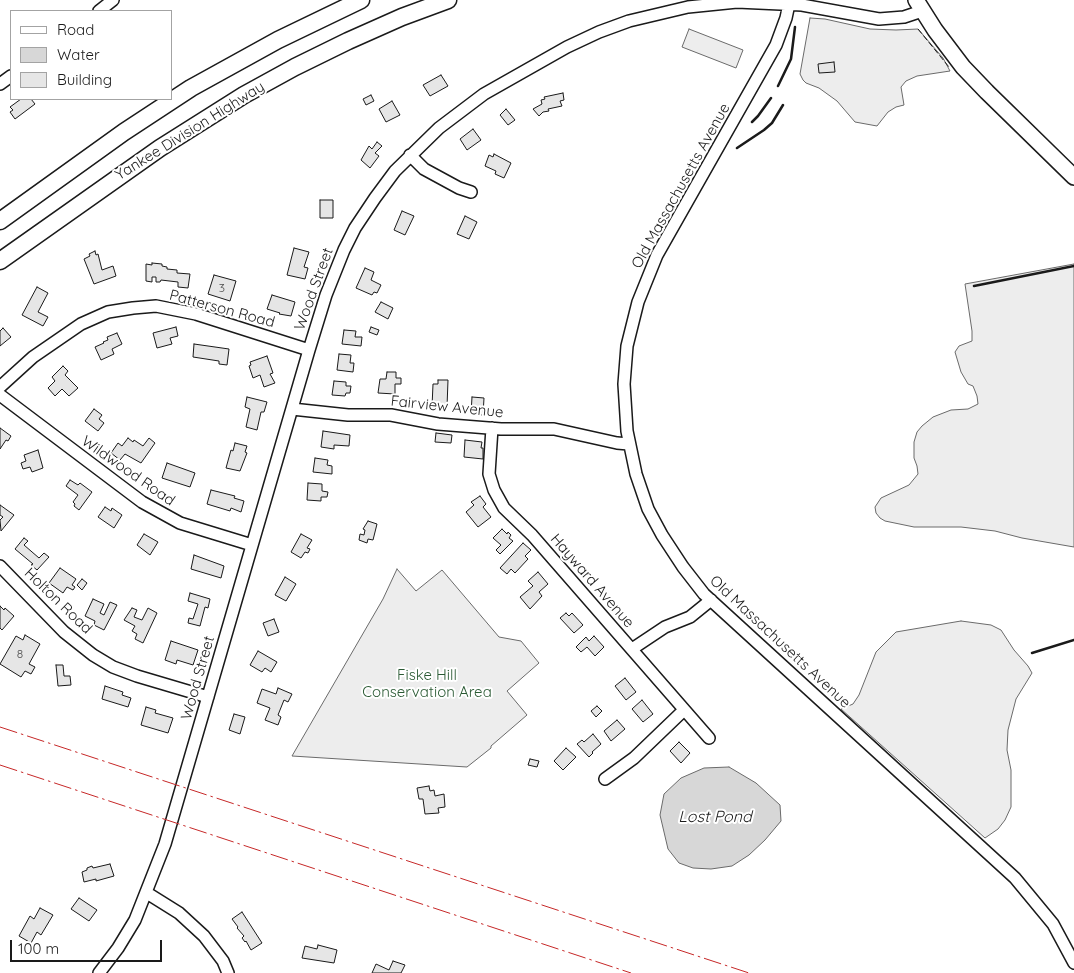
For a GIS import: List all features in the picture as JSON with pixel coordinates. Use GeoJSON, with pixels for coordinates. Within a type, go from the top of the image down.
{"type":"FeatureCollection","features":[{"type":"Feature","properties":{"kind":"highway"},"geometry":{"type":"LineString","coordinates":[[0,220],[116,137],[191,88],[287,35],[361,0]]}},
{"type":"Feature","properties":{"kind":"highway","name":"Yankee Division Highway"},"geometry":{"type":"LineString","coordinates":[[0,261],[160,148],[226,105],[339,46],[448,0]]}},
{"type":"Feature","properties":{"kind":"main road"},"geometry":{"type":"LineString","coordinates":[[919,6],[943,42],[968,73],[1074,177]]}},
{"type":"Feature","properties":{"kind":"street"},"geometry":{"type":"LineString","coordinates":[[100,10],[113,0]]}},
{"type":"Feature","properties":{"kind":"street","name":"Wood Street"},"geometry":{"type":"LineString","coordinates":[[99,973],[118,948],[135,920],[166,844],[309,350],[332,278],[352,234],[379,192],[410,155],[444,124],[484,94],[554,53],[598,32],[640,17],[688,7],[733,3],[789,4],[876,19],[904,17],[919,6]]}},
{"type":"Feature","properties":{"kind":"street","name":"Old Massachusetts Avenue"},"geometry":{"type":"LineString","coordinates":[[789,4],[776,45],[730,129],[666,238],[643,286],[633,316],[626,361],[624,400],[629,444],[640,488],[654,521],[683,567],[711,600],[1015,878],[1053,924],[1074,963]]}},
{"type":"Feature","properties":{"kind":"street"},"geometry":{"type":"LineString","coordinates":[[410,155],[424,169],[459,188],[471,192]]}},
{"type":"Feature","properties":{"kind":"street","name":"Patterson Road"},"geometry":{"type":"LineString","coordinates":[[0,387],[33,357],[81,324],[108,312],[133,308],[156,306],[196,314],[309,350]]}},
{"type":"Feature","properties":{"kind":"street","name":"Wildwood Road"},"geometry":{"type":"LineString","coordinates":[[0,395],[142,502],[180,523],[252,545]]}},
{"type":"Feature","properties":{"kind":"street","name":"Fairview Avenue"},"geometry":{"type":"LineString","coordinates":[[292,409],[348,415],[391,415],[434,424],[492,428],[558,429],[629,444]]}},
{"type":"Feature","properties":{"kind":"street","name":"Hayward Avenue"},"geometry":{"type":"LineString","coordinates":[[492,428],[489,474],[494,490],[502,505],[510,516],[532,535],[709,738]]}},
{"type":"Feature","properties":{"kind":"street","name":"Holton Road"},"geometry":{"type":"LineString","coordinates":[[0,566],[64,632],[93,655],[113,667],[137,676],[208,697]]}},
{"type":"Feature","properties":{"kind":"street"},"geometry":{"type":"LineString","coordinates":[[632,649],[665,628],[690,617],[711,600]]}},
{"type":"Feature","properties":{"kind":"street"},"geometry":{"type":"LineString","coordinates":[[605,779],[634,758],[684,710]]}},
{"type":"Feature","properties":{"kind":"street"},"geometry":{"type":"LineString","coordinates":[[147,893],[179,913],[204,936],[223,961],[228,973]]}},
{"type":"Feature","properties":{"kind":"shaded area"},"geometry":{"type":"Polygon","coordinates":[[[810,18],[825,19],[870,29],[918,29],[943,58],[950,71],[917,76],[906,81],[901,87],[904,105],[888,112],[877,126],[855,122],[837,101],[819,88],[806,83],[800,74],[810,18]]]}},
{"type":"Feature","properties":{"kind":"shaded area"},"geometry":{"type":"Polygon","coordinates":[[[689,29],[743,50],[736,68],[682,47],[689,29]]]}},
{"type":"Feature","properties":{"kind":"shaded area"},"geometry":{"type":"Polygon","coordinates":[[[1074,264],[1074,547],[1022,538],[995,531],[961,527],[914,527],[885,521],[880,518],[876,513],[875,507],[881,498],[909,485],[918,474],[914,458],[914,442],[917,432],[922,426],[933,417],[951,410],[968,409],[978,404],[973,386],[968,384],[961,372],[955,352],[959,346],[972,341],[965,284],[1074,264]]]}},
{"type":"Feature","properties":{"kind":"shaded area","name":"Fiske Hill Conservation Area"},"geometry":{"type":"Polygon","coordinates":[[[397,569],[416,591],[442,570],[499,637],[521,641],[539,663],[507,691],[527,715],[467,767],[292,756],[383,599],[397,569]]]}},
{"type":"Feature","properties":{"kind":"shaded area"},"geometry":{"type":"Polygon","coordinates":[[[961,621],[991,625],[1001,630],[1032,673],[1016,699],[1008,730],[1007,750],[1011,770],[1011,807],[998,829],[985,838],[841,709],[853,704],[859,695],[876,652],[896,632],[961,621]]]}},
{"type":"Feature","properties":{"kind":"water","name":"Lost Pond"},"geometry":{"type":"Polygon","coordinates":[[[729,767],[756,783],[780,805],[781,821],[749,855],[732,866],[711,869],[693,868],[679,863],[668,849],[660,815],[664,794],[681,778],[704,768],[729,767]]]}},
{"type":"Feature","properties":{"kind":"building"},"geometry":{"type":"Polygon","coordinates":[[[834,62],[835,72],[819,73],[818,64],[834,62]]]}},
{"type":"Feature","properties":{"kind":"building"},"geometry":{"type":"Polygon","coordinates":[[[441,75],[448,86],[430,96],[423,85],[441,75]]]}},
{"type":"Feature","properties":{"kind":"building"},"geometry":{"type":"Polygon","coordinates":[[[563,93],[564,100],[560,101],[562,106],[548,109],[549,111],[543,112],[539,116],[533,109],[542,104],[541,100],[545,99],[544,97],[563,93]]]}},
{"type":"Feature","properties":{"kind":"building"},"geometry":{"type":"Polygon","coordinates":[[[371,95],[374,101],[366,105],[363,99],[371,95]]]}},
{"type":"Feature","properties":{"kind":"building"},"geometry":{"type":"Polygon","coordinates":[[[20,100],[32,100],[35,104],[15,119],[10,112],[13,110],[10,107],[20,100]]]}},
{"type":"Feature","properties":{"kind":"building"},"geometry":{"type":"Polygon","coordinates":[[[392,101],[400,115],[386,122],[379,109],[392,101]]]}},
{"type":"Feature","properties":{"kind":"building"},"geometry":{"type":"Polygon","coordinates":[[[506,109],[515,120],[508,125],[500,115],[506,109]]]}},
{"type":"Feature","properties":{"kind":"building"},"geometry":{"type":"Polygon","coordinates":[[[473,129],[481,140],[467,150],[460,139],[473,129]]]}},
{"type":"Feature","properties":{"kind":"building"},"geometry":{"type":"Polygon","coordinates":[[[377,142],[382,146],[375,153],[379,156],[370,168],[361,160],[369,146],[372,149],[377,142]]]}},
{"type":"Feature","properties":{"kind":"building"},"geometry":{"type":"Polygon","coordinates":[[[494,154],[511,163],[504,178],[495,174],[496,171],[485,166],[489,155],[493,157],[494,154]]]}},
{"type":"Feature","properties":{"kind":"building"},"geometry":{"type":"Polygon","coordinates":[[[320,200],[333,200],[333,218],[320,218],[320,200]]]}},
{"type":"Feature","properties":{"kind":"building"},"geometry":{"type":"Polygon","coordinates":[[[402,211],[414,216],[405,235],[394,230],[402,211]]]}},
{"type":"Feature","properties":{"kind":"building"},"geometry":{"type":"Polygon","coordinates":[[[465,216],[477,222],[469,239],[457,234],[465,216]]]}},
{"type":"Feature","properties":{"kind":"building"},"geometry":{"type":"Polygon","coordinates":[[[294,248],[309,252],[304,267],[308,268],[305,279],[287,275],[294,248]]]}},
{"type":"Feature","properties":{"kind":"building"},"geometry":{"type":"Polygon","coordinates":[[[95,251],[96,255],[98,254],[102,270],[113,266],[116,276],[94,284],[84,259],[95,251]]]}},
{"type":"Feature","properties":{"kind":"building"},"geometry":{"type":"Polygon","coordinates":[[[152,263],[162,264],[167,269],[177,270],[177,273],[190,274],[188,288],[178,287],[178,282],[161,280],[156,282],[156,277],[152,277],[152,282],[146,281],[146,264],[152,265],[152,263]]]}},
{"type":"Feature","properties":{"kind":"building"},"geometry":{"type":"Polygon","coordinates":[[[365,268],[374,272],[371,280],[381,285],[377,293],[374,292],[372,295],[356,288],[365,268]]]}},
{"type":"Feature","properties":{"kind":"building"},"geometry":{"type":"Polygon","coordinates":[[[214,275],[236,281],[230,301],[208,294],[214,275]]]}},
{"type":"Feature","properties":{"kind":"building"},"geometry":{"type":"Polygon","coordinates":[[[37,287],[48,293],[38,312],[48,317],[43,326],[22,315],[37,287]]]}},
{"type":"Feature","properties":{"kind":"building"},"geometry":{"type":"Polygon","coordinates":[[[272,295],[295,302],[291,316],[267,309],[272,295]]]}},
{"type":"Feature","properties":{"kind":"building"},"geometry":{"type":"Polygon","coordinates":[[[381,302],[393,308],[388,319],[375,312],[381,302]]]}},
{"type":"Feature","properties":{"kind":"building"},"geometry":{"type":"Polygon","coordinates":[[[176,327],[178,336],[170,338],[172,344],[157,348],[153,333],[176,327]]]}},
{"type":"Feature","properties":{"kind":"building"},"geometry":{"type":"Polygon","coordinates":[[[371,327],[379,330],[377,335],[369,332],[371,327]]]}},
{"type":"Feature","properties":{"kind":"building"},"geometry":{"type":"Polygon","coordinates":[[[3,328],[11,337],[0,346],[0,331],[3,328]]]}},
{"type":"Feature","properties":{"kind":"building"},"geometry":{"type":"Polygon","coordinates":[[[344,330],[356,331],[355,337],[362,337],[361,346],[342,344],[344,330]]]}},
{"type":"Feature","properties":{"kind":"building"},"geometry":{"type":"Polygon","coordinates":[[[117,333],[122,344],[112,349],[114,354],[101,360],[95,347],[108,340],[107,337],[117,333]]]}},
{"type":"Feature","properties":{"kind":"building"},"geometry":{"type":"Polygon","coordinates":[[[194,344],[229,349],[227,365],[219,364],[219,361],[193,357],[194,344]]]}},
{"type":"Feature","properties":{"kind":"building"},"geometry":{"type":"Polygon","coordinates":[[[339,354],[351,355],[350,363],[354,363],[353,372],[337,370],[339,354]]]}},
{"type":"Feature","properties":{"kind":"building"},"geometry":{"type":"Polygon","coordinates":[[[267,356],[273,373],[270,374],[275,383],[264,387],[260,375],[253,378],[249,366],[251,365],[250,362],[267,356]]]}},
{"type":"Feature","properties":{"kind":"building"},"geometry":{"type":"Polygon","coordinates":[[[63,366],[68,371],[65,375],[78,388],[69,396],[62,389],[55,396],[48,388],[55,381],[52,377],[63,366]]]}},
{"type":"Feature","properties":{"kind":"building"},"geometry":{"type":"Polygon","coordinates":[[[387,372],[396,372],[396,378],[401,378],[401,384],[395,384],[395,394],[378,393],[380,379],[386,379],[387,372]]]}},
{"type":"Feature","properties":{"kind":"building"},"geometry":{"type":"Polygon","coordinates":[[[438,380],[448,380],[447,407],[432,407],[433,384],[438,384],[438,380]]]}},
{"type":"Feature","properties":{"kind":"building"},"geometry":{"type":"Polygon","coordinates":[[[334,381],[346,382],[346,386],[351,386],[350,393],[346,393],[345,396],[332,395],[334,381]]]}},
{"type":"Feature","properties":{"kind":"building"},"geometry":{"type":"Polygon","coordinates":[[[247,397],[267,402],[264,412],[261,412],[257,430],[246,427],[250,409],[245,407],[247,397]]]}},
{"type":"Feature","properties":{"kind":"building"},"geometry":{"type":"Polygon","coordinates":[[[472,397],[484,398],[483,415],[471,414],[472,397]]]}},
{"type":"Feature","properties":{"kind":"building"},"geometry":{"type":"Polygon","coordinates":[[[94,409],[102,415],[99,419],[104,423],[98,431],[85,421],[94,409]]]}},
{"type":"Feature","properties":{"kind":"building"},"geometry":{"type":"Polygon","coordinates":[[[0,428],[11,436],[0,449],[0,428]]]}},
{"type":"Feature","properties":{"kind":"building"},"geometry":{"type":"Polygon","coordinates":[[[323,431],[350,435],[349,446],[334,445],[334,449],[321,447],[323,431]]]}},
{"type":"Feature","properties":{"kind":"building"},"geometry":{"type":"Polygon","coordinates":[[[436,433],[452,435],[451,443],[435,442],[436,433]]]}},
{"type":"Feature","properties":{"kind":"building"},"geometry":{"type":"Polygon","coordinates":[[[128,438],[143,446],[149,438],[155,443],[141,463],[125,454],[120,460],[111,453],[118,443],[122,446],[128,438]]]}},
{"type":"Feature","properties":{"kind":"building"},"geometry":{"type":"Polygon","coordinates":[[[465,440],[482,442],[483,459],[464,457],[465,440]]]}},
{"type":"Feature","properties":{"kind":"building"},"geometry":{"type":"Polygon","coordinates":[[[235,443],[247,446],[245,452],[247,453],[240,471],[226,468],[235,443]]]}},
{"type":"Feature","properties":{"kind":"building"},"geometry":{"type":"Polygon","coordinates":[[[38,450],[43,468],[32,472],[30,467],[23,469],[21,463],[26,461],[24,455],[38,450]]]}},
{"type":"Feature","properties":{"kind":"building"},"geometry":{"type":"Polygon","coordinates":[[[315,458],[328,460],[327,465],[332,466],[332,474],[313,472],[315,458]]]}},
{"type":"Feature","properties":{"kind":"building"},"geometry":{"type":"Polygon","coordinates":[[[167,463],[195,473],[190,487],[162,478],[167,463]]]}},
{"type":"Feature","properties":{"kind":"building"},"geometry":{"type":"Polygon","coordinates":[[[70,480],[78,485],[80,483],[92,492],[79,510],[74,506],[73,502],[78,495],[66,486],[70,480]]]}},
{"type":"Feature","properties":{"kind":"building"},"geometry":{"type":"Polygon","coordinates":[[[308,483],[322,484],[322,491],[328,492],[327,497],[321,497],[321,501],[307,500],[308,483]]]}},
{"type":"Feature","properties":{"kind":"building"},"geometry":{"type":"Polygon","coordinates":[[[211,490],[235,496],[234,498],[244,501],[241,512],[231,508],[230,511],[207,504],[211,490]]]}},
{"type":"Feature","properties":{"kind":"building"},"geometry":{"type":"Polygon","coordinates":[[[480,496],[486,504],[483,507],[491,517],[478,527],[466,512],[474,505],[471,502],[480,496]]]}},
{"type":"Feature","properties":{"kind":"building"},"geometry":{"type":"Polygon","coordinates":[[[0,505],[14,515],[1,531],[0,520],[3,517],[0,515],[0,505]]]}},
{"type":"Feature","properties":{"kind":"building"},"geometry":{"type":"Polygon","coordinates":[[[105,507],[111,511],[112,508],[122,515],[114,528],[98,517],[105,507]]]}},
{"type":"Feature","properties":{"kind":"building"},"geometry":{"type":"Polygon","coordinates":[[[368,521],[377,524],[373,540],[368,539],[367,543],[359,540],[360,534],[364,535],[365,530],[363,529],[368,521]]]}},
{"type":"Feature","properties":{"kind":"building"},"geometry":{"type":"Polygon","coordinates":[[[502,529],[511,535],[509,538],[513,541],[500,554],[496,550],[501,545],[493,538],[502,529]]]}},
{"type":"Feature","properties":{"kind":"building"},"geometry":{"type":"Polygon","coordinates":[[[144,534],[158,542],[150,555],[137,545],[144,534]]]}},
{"type":"Feature","properties":{"kind":"building"},"geometry":{"type":"Polygon","coordinates":[[[301,534],[312,540],[307,548],[310,549],[308,553],[305,552],[301,558],[291,552],[301,534]]]}},
{"type":"Feature","properties":{"kind":"building"},"geometry":{"type":"Polygon","coordinates":[[[24,538],[28,541],[24,545],[39,558],[44,553],[49,557],[37,570],[31,565],[33,564],[15,549],[24,538]]]}},
{"type":"Feature","properties":{"kind":"building"},"geometry":{"type":"Polygon","coordinates":[[[523,543],[531,550],[525,556],[528,559],[515,573],[511,569],[507,574],[500,568],[523,543]]]}},
{"type":"Feature","properties":{"kind":"building"},"geometry":{"type":"Polygon","coordinates":[[[194,555],[224,566],[221,578],[191,569],[194,555]]]}},
{"type":"Feature","properties":{"kind":"building"},"geometry":{"type":"Polygon","coordinates":[[[60,568],[76,579],[72,585],[75,587],[73,590],[67,587],[63,593],[49,583],[60,568]]]}},
{"type":"Feature","properties":{"kind":"building"},"geometry":{"type":"Polygon","coordinates":[[[538,572],[548,584],[539,592],[542,596],[530,609],[520,597],[533,586],[528,581],[538,572]]]}},
{"type":"Feature","properties":{"kind":"building"},"geometry":{"type":"Polygon","coordinates":[[[285,577],[296,584],[286,601],[275,595],[285,577]]]}},
{"type":"Feature","properties":{"kind":"building"},"geometry":{"type":"Polygon","coordinates":[[[82,579],[87,583],[82,590],[77,585],[82,579]]]}},
{"type":"Feature","properties":{"kind":"building"},"geometry":{"type":"Polygon","coordinates":[[[190,593],[210,599],[208,608],[205,607],[200,626],[188,623],[189,618],[193,619],[198,604],[188,601],[190,593]]]}},
{"type":"Feature","properties":{"kind":"building"},"geometry":{"type":"Polygon","coordinates":[[[93,599],[104,604],[100,613],[104,615],[110,602],[117,605],[104,630],[94,625],[95,621],[85,616],[93,599]]]}},
{"type":"Feature","properties":{"kind":"building"},"geometry":{"type":"Polygon","coordinates":[[[0,606],[14,616],[2,630],[0,628],[0,606]]]}},
{"type":"Feature","properties":{"kind":"building"},"geometry":{"type":"Polygon","coordinates":[[[132,608],[137,610],[134,617],[142,620],[148,608],[157,613],[143,643],[135,639],[137,634],[132,631],[135,626],[124,620],[132,608]]]}},
{"type":"Feature","properties":{"kind":"building"},"geometry":{"type":"Polygon","coordinates":[[[566,613],[569,616],[572,613],[583,625],[574,633],[560,618],[566,613]]]}},
{"type":"Feature","properties":{"kind":"building"},"geometry":{"type":"Polygon","coordinates":[[[274,619],[279,632],[268,636],[263,623],[274,619]]]}},
{"type":"Feature","properties":{"kind":"building"},"geometry":{"type":"Polygon","coordinates":[[[25,635],[40,644],[29,664],[35,667],[31,674],[25,671],[21,677],[0,664],[16,636],[23,640],[25,635]]]}},
{"type":"Feature","properties":{"kind":"building"},"geometry":{"type":"Polygon","coordinates":[[[594,636],[604,647],[595,656],[587,647],[581,652],[576,647],[586,637],[589,641],[594,636]]]}},
{"type":"Feature","properties":{"kind":"building"},"geometry":{"type":"Polygon","coordinates":[[[171,641],[198,650],[193,665],[177,660],[176,664],[165,660],[171,641]]]}},
{"type":"Feature","properties":{"kind":"building"},"geometry":{"type":"Polygon","coordinates":[[[258,651],[277,662],[271,672],[265,668],[262,672],[250,665],[258,651]]]}},
{"type":"Feature","properties":{"kind":"building"},"geometry":{"type":"Polygon","coordinates":[[[56,665],[63,665],[64,676],[70,676],[71,685],[58,686],[56,665]]]}},
{"type":"Feature","properties":{"kind":"building"},"geometry":{"type":"Polygon","coordinates":[[[625,678],[636,692],[626,700],[615,686],[625,678]]]}},
{"type":"Feature","properties":{"kind":"building"},"geometry":{"type":"Polygon","coordinates":[[[105,686],[123,692],[122,695],[131,698],[128,707],[102,699],[105,686]]]}},
{"type":"Feature","properties":{"kind":"building"},"geometry":{"type":"Polygon","coordinates":[[[278,688],[292,694],[288,702],[284,700],[278,715],[281,717],[278,725],[265,720],[270,708],[257,703],[262,689],[276,694],[278,688]]]}},
{"type":"Feature","properties":{"kind":"building"},"geometry":{"type":"Polygon","coordinates":[[[642,700],[653,714],[643,722],[632,709],[642,700]]]}},
{"type":"Feature","properties":{"kind":"building"},"geometry":{"type":"Polygon","coordinates":[[[597,706],[602,711],[596,717],[591,711],[597,706]]]}},
{"type":"Feature","properties":{"kind":"building"},"geometry":{"type":"Polygon","coordinates":[[[146,707],[156,710],[155,713],[173,718],[168,733],[141,725],[146,707]]]}},
{"type":"Feature","properties":{"kind":"building"},"geometry":{"type":"Polygon","coordinates":[[[234,714],[245,717],[240,734],[229,730],[234,714]]]}},
{"type":"Feature","properties":{"kind":"building"},"geometry":{"type":"Polygon","coordinates":[[[617,720],[625,729],[611,741],[604,731],[617,720]]]}},
{"type":"Feature","properties":{"kind":"building"},"geometry":{"type":"Polygon","coordinates":[[[593,734],[601,744],[589,757],[577,744],[582,740],[584,742],[593,734]]]}},
{"type":"Feature","properties":{"kind":"building"},"geometry":{"type":"Polygon","coordinates":[[[679,742],[690,753],[681,763],[670,751],[679,742]]]}},
{"type":"Feature","properties":{"kind":"building"},"geometry":{"type":"Polygon","coordinates":[[[566,748],[576,757],[563,770],[554,761],[566,748]]]}},
{"type":"Feature","properties":{"kind":"building"},"geometry":{"type":"Polygon","coordinates":[[[530,759],[539,761],[537,767],[528,765],[530,759]]]}},
{"type":"Feature","properties":{"kind":"building"},"geometry":{"type":"Polygon","coordinates":[[[429,786],[430,791],[434,790],[435,796],[444,794],[445,807],[438,808],[439,813],[425,814],[423,799],[419,799],[417,788],[429,786]]]}},
{"type":"Feature","properties":{"kind":"building"},"geometry":{"type":"Polygon","coordinates":[[[110,864],[114,876],[84,882],[82,872],[87,870],[87,868],[110,864]]]}},
{"type":"Feature","properties":{"kind":"building"},"geometry":{"type":"Polygon","coordinates":[[[79,898],[97,910],[89,921],[71,909],[79,898]]]}},
{"type":"Feature","properties":{"kind":"building"},"geometry":{"type":"Polygon","coordinates":[[[40,908],[53,915],[41,935],[37,932],[31,943],[19,936],[30,916],[34,919],[40,908]]]}},
{"type":"Feature","properties":{"kind":"building"},"geometry":{"type":"Polygon","coordinates":[[[242,912],[262,943],[251,950],[232,919],[242,912]]]}},
{"type":"Feature","properties":{"kind":"building"},"geometry":{"type":"Polygon","coordinates":[[[318,945],[337,950],[334,963],[302,958],[305,946],[317,949],[318,945]]]}},
{"type":"Feature","properties":{"kind":"building"},"geometry":{"type":"Polygon","coordinates":[[[393,961],[405,965],[401,973],[372,973],[376,964],[389,970],[393,961]]]}},
{"type":"Feature","properties":{"kind":"fence"},"geometry":{"type":"LineString","coordinates":[[918,29],[949,67]]}},
{"type":"Feature","properties":{"kind":"wall"},"geometry":{"type":"LineString","coordinates":[[778,86],[791,59],[795,27]]}},
{"type":"Feature","properties":{"kind":"wall"},"geometry":{"type":"LineString","coordinates":[[752,122],[771,98]]}},
{"type":"Feature","properties":{"kind":"wall"},"geometry":{"type":"LineString","coordinates":[[737,148],[772,123],[783,105]]}},
{"type":"Feature","properties":{"kind":"wall"},"geometry":{"type":"LineString","coordinates":[[974,286],[1074,266]]}},
{"type":"Feature","properties":{"kind":"wall"},"geometry":{"type":"LineString","coordinates":[[1032,653],[1074,640]]}},
{"type":"Feature","properties":{"kind":"power"},"geometry":{"type":"LineString","coordinates":[[0,727],[749,973]]}},
{"type":"Feature","properties":{"kind":"power"},"geometry":{"type":"LineString","coordinates":[[0,765],[631,973]]}}]}
